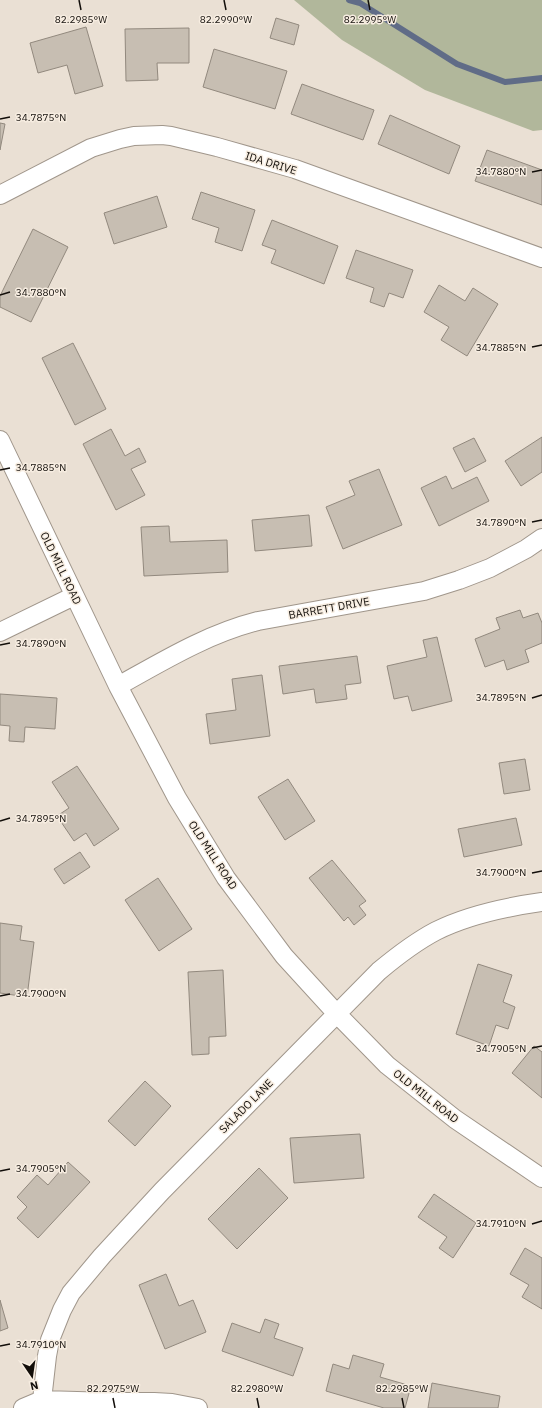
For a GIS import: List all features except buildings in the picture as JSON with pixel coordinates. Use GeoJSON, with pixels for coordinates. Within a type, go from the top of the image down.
{"type":"FeatureCollection","features":[{"type":"Feature","properties":{"kind":"street","name":"IDA DRIVE"},"geometry":{"type":"LineString","coordinates":[[0,195],[91,148],[134,136],[171,136],[217,147],[295,169],[542,258]]}},
{"type":"Feature","properties":{"kind":"street","name":"OLD MILL ROAD"},"geometry":{"type":"LineString","coordinates":[[0,440],[118,686],[177,798],[226,878],[284,956],[337,1014],[387,1065],[455,1119],[542,1178]]}},
{"type":"Feature","properties":{"kind":"street","name":"BARRETT DRIVE"},"geometry":{"type":"LineString","coordinates":[[118,686],[190,646],[237,626],[424,591],[490,568],[526,549],[542,538]]}},
{"type":"Feature","properties":{"kind":"street"},"geometry":{"type":"LineString","coordinates":[[0,632],[74,596]]}},
{"type":"Feature","properties":{"kind":"street","name":"SALADO LANE"},"geometry":{"type":"LineString","coordinates":[[42,1400],[50,1340],[62,1310],[71,1293],[102,1256],[162,1191],[384,967],[412,945],[436,931],[462,920],[492,912],[542,902]]}},
{"type":"Feature","properties":{"kind":"street"},"geometry":{"type":"LineString","coordinates":[[23,1408],[42,1400],[154,1402],[172,1403],[198,1408]]}},
{"type":"Feature","properties":{"kind":"green space"},"geometry":{"type":"Polygon","coordinates":[[[294,0],[542,0],[542,130],[533,131],[425,90],[342,40],[294,0]]]}},
{"type":"Feature","properties":{"kind":"waterway"},"geometry":{"type":"LineString","coordinates":[[349,0],[360,3],[457,64],[505,82],[542,78]]}}]}
